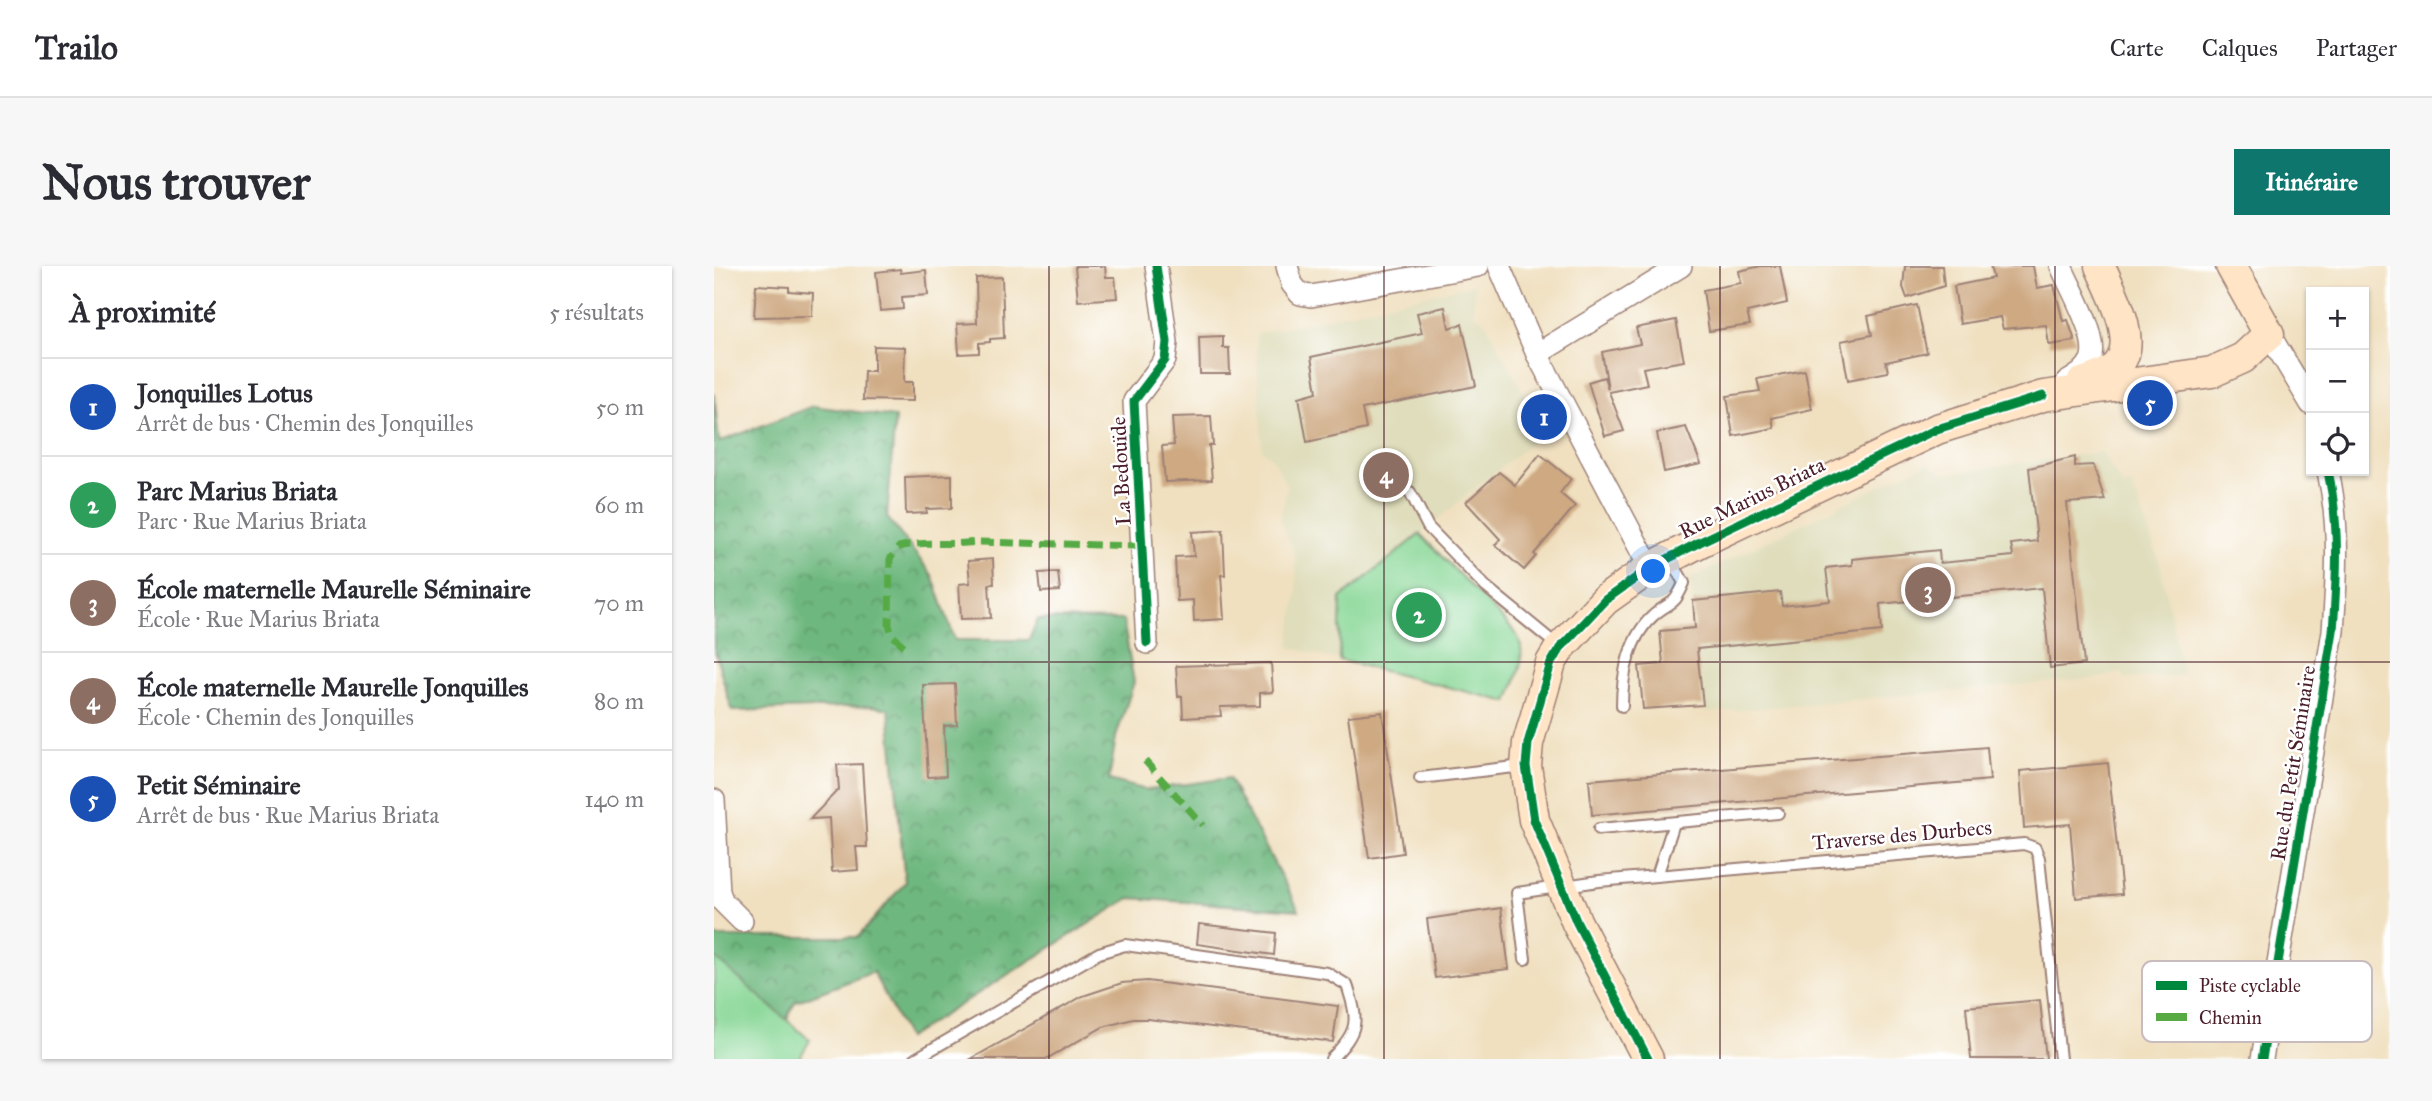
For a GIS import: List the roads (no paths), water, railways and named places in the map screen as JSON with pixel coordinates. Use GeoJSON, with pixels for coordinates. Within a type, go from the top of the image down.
{"type":"FeatureCollection","features":[{"type":"Feature","properties":{"kind":"street","name":"La Bedouïde"},"geometry":{"type":"LineString","coordinates":[[1147,643],[1134,401],[1165,360],[1167,342],[1156,266]]}},
{"type":"Feature","properties":{"kind":"street"},"geometry":{"type":"LineString","coordinates":[[1287,266],[1292,284],[1300,294],[1311,296],[1478,266]]}},
{"type":"Feature","properties":{"kind":"street"},"geometry":{"type":"LineString","coordinates":[[1499,266],[1537,354],[1660,563]]}},
{"type":"Feature","properties":{"kind":"street"},"geometry":{"type":"LineString","coordinates":[[1537,354],[1681,266]]}},
{"type":"Feature","properties":{"kind":"street"},"geometry":{"type":"LineString","coordinates":[[2042,396],[2083,372],[2092,358],[2092,339],[2061,266]]}},
{"type":"Feature","properties":{"kind":"street"},"geometry":{"type":"LineString","coordinates":[[2100,266],[2124,324],[2150,358],[2178,377]]}},
{"type":"Feature","properties":{"kind":"street"},"geometry":{"type":"LineString","coordinates":[[2231,266],[2306,396]]}},
{"type":"Feature","properties":{"kind":"street"},"geometry":{"type":"LineString","coordinates":[[2042,396],[2103,375],[2117,366],[2126,350],[2124,324]]}},
{"type":"Feature","properties":{"kind":"street","name":"Rue Marius Briata"},"geometry":{"type":"LineString","coordinates":[[1648,1059],[1577,922],[1534,820],[1526,766],[1528,743],[1551,663],[1560,648],[1605,600],[1660,563],[1937,429],[2042,396],[2212,372],[2243,358],[2269,334]]}},
{"type":"Feature","properties":{"kind":"street","name":"Rue du Petit Séminaire"},"geometry":{"type":"LineString","coordinates":[[2278,961],[2333,631],[2338,559],[2329,476]]}},
{"type":"Feature","properties":{"kind":"street"},"geometry":{"type":"LineString","coordinates":[[714,800],[719,892],[731,913],[742,921]]}},
{"type":"Feature","properties":{"kind":"lane"},"geometry":{"type":"LineString","coordinates":[[1410,492],[1428,527],[1486,587],[1560,648]]}},
{"type":"Feature","properties":{"kind":"lane"},"geometry":{"type":"LineString","coordinates":[[1622,706],[1622,689],[1633,643],[1654,615],[1675,602],[1684,583],[1660,563]]}},
{"type":"Feature","properties":{"kind":"lane"},"geometry":{"type":"LineString","coordinates":[[1420,778],[1526,766]]}},
{"type":"Feature","properties":{"kind":"lane"},"geometry":{"type":"LineString","coordinates":[[1599,829],[1778,813]]}},
{"type":"Feature","properties":{"kind":"lane"},"geometry":{"type":"LineString","coordinates":[[1657,876],[1674,823]]}},
{"type":"Feature","properties":{"kind":"lane","name":"Traverse des Durbecs"},"geometry":{"type":"LineString","coordinates":[[1525,959],[1517,893],[1657,876],[2024,844],[2035,848],[2039,858],[2060,1059]]}},
{"type":"Feature","properties":{"kind":"lane"},"geometry":{"type":"LineString","coordinates":[[915,1059],[1099,953],[1125,945],[1327,973],[1348,985],[1357,1016],[1348,1042],[1331,1059]]}},
{"type":"Feature","properties":{"kind":"place","name":"Petit Séminaire"},"geometry":{"type":"Point","coordinates":[2150,403]}},
{"type":"Feature","properties":{"kind":"place","name":"Jonquilles Lotus"},"geometry":{"type":"Point","coordinates":[1544,417]}},
{"type":"Feature","properties":{"kind":"place","name":"École maternelle Maurelle Jonquilles"},"geometry":{"type":"Point","coordinates":[1386,475]}},
{"type":"Feature","properties":{"kind":"place","name":"École maternelle Maurelle Séminaire"},"geometry":{"type":"Point","coordinates":[1928,590]}},
{"type":"Feature","properties":{"kind":"place","name":"Parc Marius Briata"},"geometry":{"type":"Point","coordinates":[1419,615]}}]}
